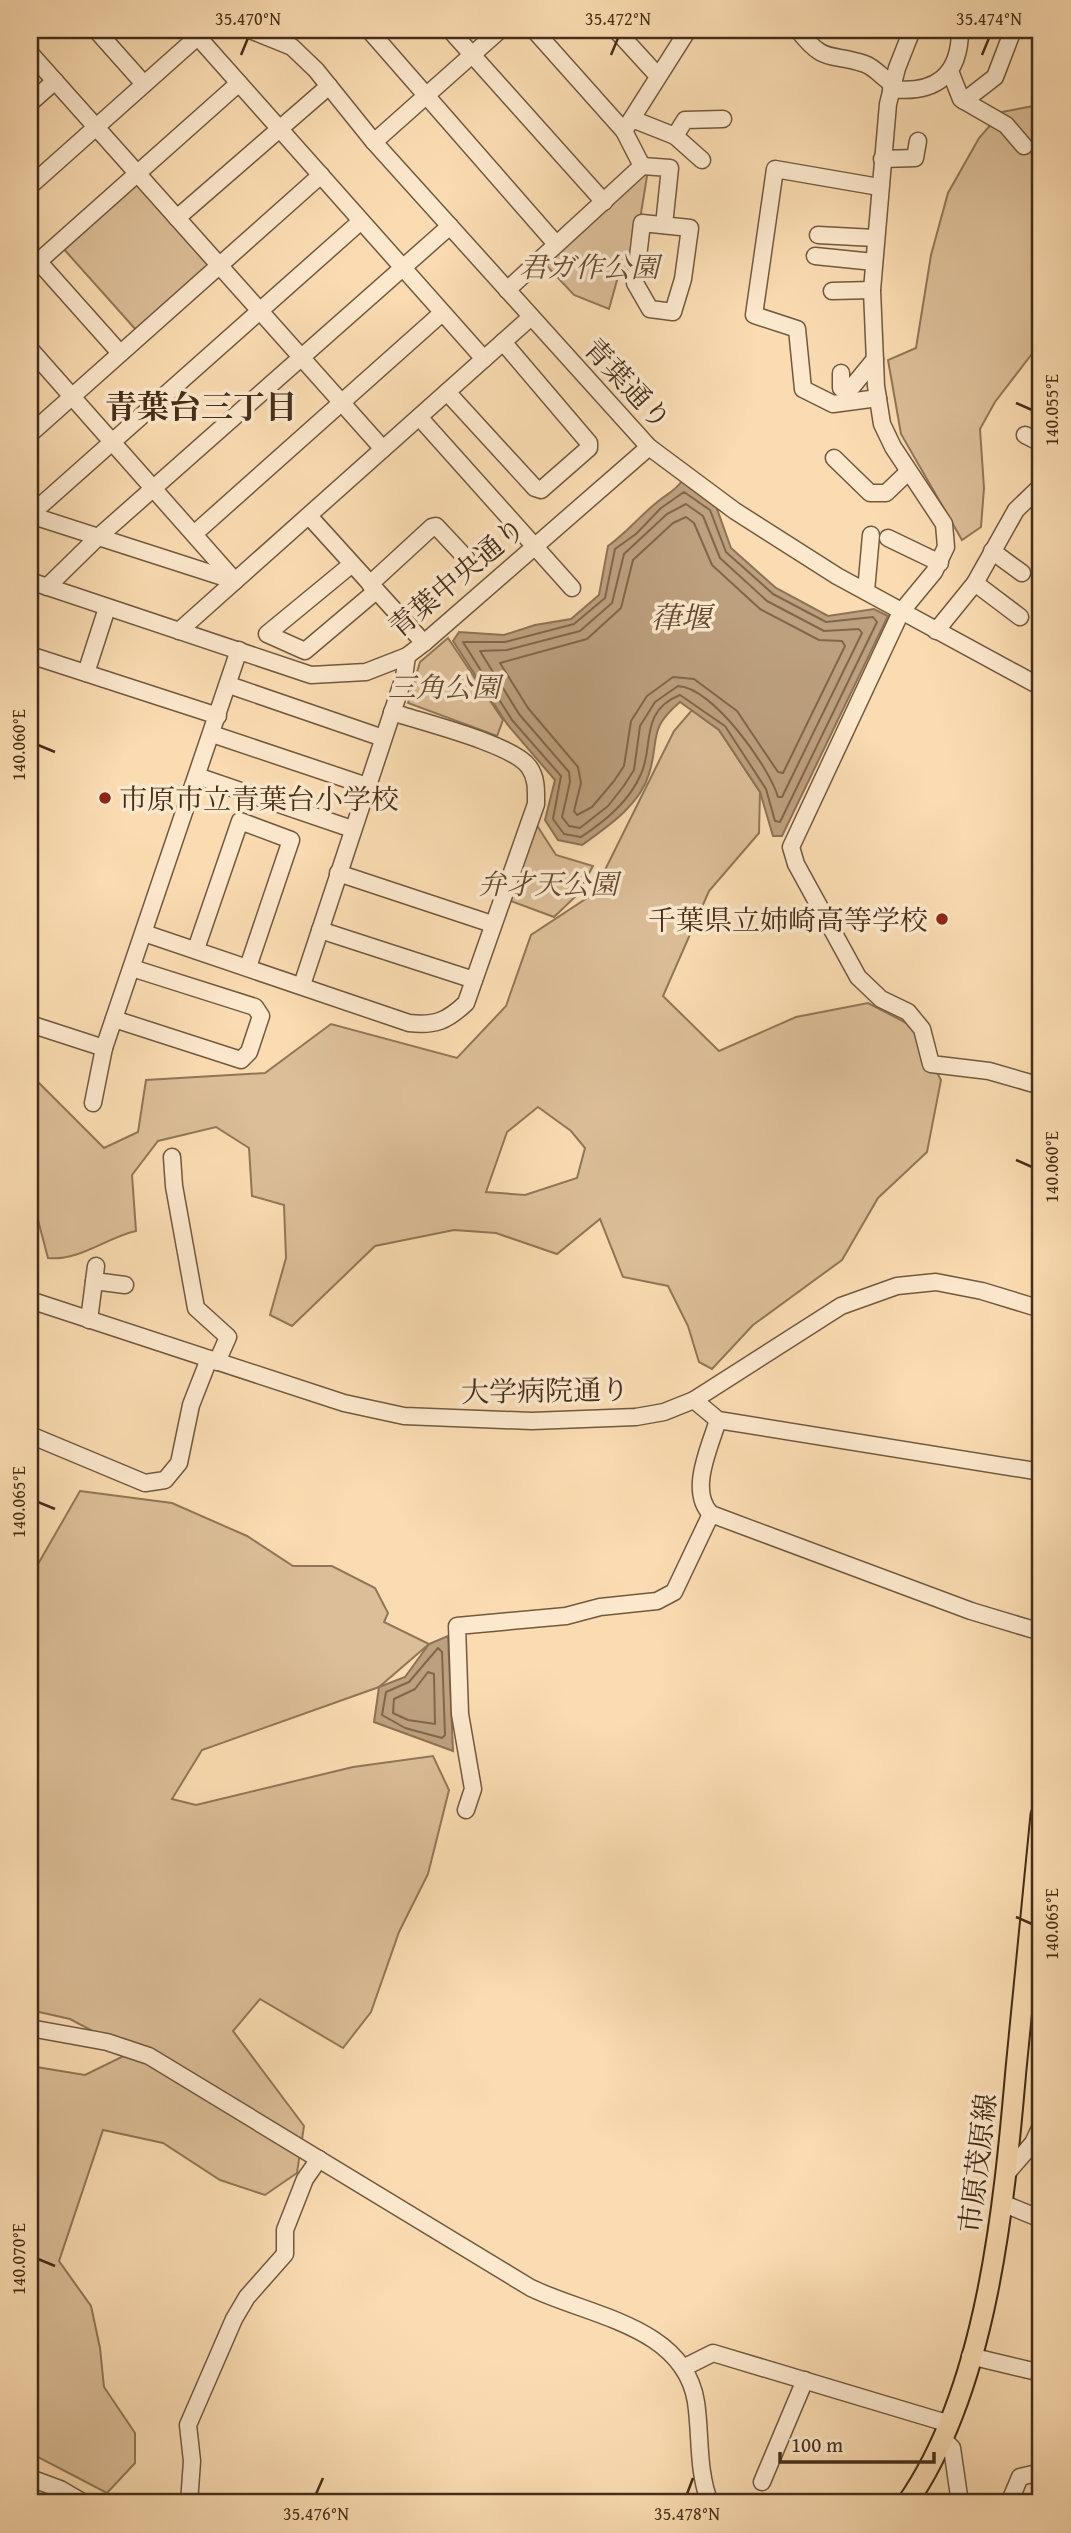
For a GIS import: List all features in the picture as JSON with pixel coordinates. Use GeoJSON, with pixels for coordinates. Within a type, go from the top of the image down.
{"type":"FeatureCollection","features":[{"type":"Feature","properties":{"kind":"main road","name":"市原茂原線"},"geometry":{"type":"LineString","coordinates":[[907,2503],[947,2432],[990,2280],[1007,2174],[1035,1943],[1041,1815]]}},
{"type":"Feature","properties":{"kind":"street"},"geometry":{"type":"LineString","coordinates":[[96,30],[144,84]]}},
{"type":"Feature","properties":{"kind":"street","name":"青葉通り"},"geometry":{"type":"LineString","coordinates":[[250,30],[292,47],[649,447],[735,510],[837,576],[1041,687]]}},
{"type":"Feature","properties":{"kind":"street"},"geometry":{"type":"LineString","coordinates":[[369,30],[556,244]]}},
{"type":"Feature","properties":{"kind":"street"},"geometry":{"type":"LineString","coordinates":[[450,30],[604,202]]}},
{"type":"Feature","properties":{"kind":"street"},"geometry":{"type":"LineString","coordinates":[[374,142],[500,30]]}},
{"type":"Feature","properties":{"kind":"street"},"geometry":{"type":"LineString","coordinates":[[534,30],[628,125],[642,166]]}},
{"type":"Feature","properties":{"kind":"street"},"geometry":{"type":"LineString","coordinates":[[616,30],[659,76]]}},
{"type":"Feature","properties":{"kind":"street"},"geometry":{"type":"LineString","coordinates":[[628,125],[688,30]]}},
{"type":"Feature","properties":{"kind":"street"},"geometry":{"type":"LineString","coordinates":[[798,30],[813,49],[837,60],[868,65],[892,87],[917,92],[950,71],[960,51],[960,30]]}},
{"type":"Feature","properties":{"kind":"street"},"geometry":{"type":"LineString","coordinates":[[912,30],[892,87],[882,159],[872,290],[875,359],[882,424],[908,472],[944,524],[946,547],[940,563],[901,612],[791,847],[796,864],[858,977],[881,999],[908,1012],[922,1029],[931,1064],[989,1071],[1041,1086]]}},
{"type":"Feature","properties":{"kind":"street"},"geometry":{"type":"LineString","coordinates":[[964,101],[995,77],[1013,30]]}},
{"type":"Feature","properties":{"kind":"street"},"geometry":{"type":"LineString","coordinates":[[30,186],[202,33],[240,83],[484,359]]}},
{"type":"Feature","properties":{"kind":"street"},"geometry":{"type":"LineString","coordinates":[[30,53],[383,449]]}},
{"type":"Feature","properties":{"kind":"street"},"geometry":{"type":"LineString","coordinates":[[950,71],[964,101],[1006,125],[1024,146]]}},
{"type":"Feature","properties":{"kind":"street"},"geometry":{"type":"LineString","coordinates":[[30,103],[55,81]]}},
{"type":"Feature","properties":{"kind":"street"},"geometry":{"type":"LineString","coordinates":[[120,353],[34,265],[240,83]]}},
{"type":"Feature","properties":{"kind":"street"},"geometry":{"type":"LineString","coordinates":[[177,218],[329,86]]}},
{"type":"Feature","properties":{"kind":"street"},"geometry":{"type":"LineString","coordinates":[[675,136],[685,120],[723,119]]}},
{"type":"Feature","properties":{"kind":"street"},"geometry":{"type":"LineString","coordinates":[[628,125],[675,136],[702,160]]}},
{"type":"Feature","properties":{"kind":"street"},"geometry":{"type":"LineString","coordinates":[[882,159],[915,158],[918,141]]}},
{"type":"Feature","properties":{"kind":"street"},"geometry":{"type":"LineString","coordinates":[[507,290],[642,166],[670,168],[664,225]]}},
{"type":"Feature","properties":{"kind":"street"},"geometry":{"type":"LineString","coordinates":[[878,398],[833,404],[803,389],[797,329],[754,315],[775,169],[879,187]]}},
{"type":"Feature","properties":{"kind":"street"},"geometry":{"type":"LineString","coordinates":[[30,434],[321,175]]}},
{"type":"Feature","properties":{"kind":"street"},"geometry":{"type":"LineString","coordinates":[[235,581],[96,539],[30,515],[361,221]]}},
{"type":"Feature","properties":{"kind":"street"},"geometry":{"type":"LineString","coordinates":[[642,222],[664,225],[690,228],[684,279],[673,312],[650,309],[635,282],[642,222]]}},
{"type":"Feature","properties":{"kind":"street"},"geometry":{"type":"LineString","coordinates":[[47,587],[96,539],[450,226]]}},
{"type":"Feature","properties":{"kind":"street"},"geometry":{"type":"LineString","coordinates":[[818,235],[875,238]]}},
{"type":"Feature","properties":{"kind":"street"},"geometry":{"type":"LineString","coordinates":[[815,256],[874,262]]}},
{"type":"Feature","properties":{"kind":"street"},"geometry":{"type":"LineString","coordinates":[[832,291],[872,290]]}},
{"type":"Feature","properties":{"kind":"street"},"geometry":{"type":"LineString","coordinates":[[194,534],[443,313]]}},
{"type":"Feature","properties":{"kind":"street"},"geometry":{"type":"LineString","coordinates":[[179,631],[531,317]]}},
{"type":"Feature","properties":{"kind":"street"},"geometry":{"type":"LineString","coordinates":[[447,392],[535,488],[541,490],[589,448],[589,443],[503,342]]}},
{"type":"Feature","properties":{"kind":"street"},"geometry":{"type":"LineString","coordinates":[[30,350],[235,581]]}},
{"type":"Feature","properties":{"kind":"street"},"geometry":{"type":"LineString","coordinates":[[841,373],[841,388],[852,387],[875,359]]}},
{"type":"Feature","properties":{"kind":"street"},"geometry":{"type":"LineString","coordinates":[[419,417],[572,588]]}},
{"type":"Feature","properties":{"kind":"street"},"geometry":{"type":"LineString","coordinates":[[1025,435],[1041,443]]}},
{"type":"Feature","properties":{"kind":"street","name":"青葉中央通り"},"geometry":{"type":"LineString","coordinates":[[30,581],[320,676],[366,672],[407,656],[424,643],[533,545],[649,447]]}},
{"type":"Feature","properties":{"kind":"street"},"geometry":{"type":"LineString","coordinates":[[834,458],[870,493],[886,493],[908,472]]}},
{"type":"Feature","properties":{"kind":"street"},"geometry":{"type":"LineString","coordinates":[[936,631],[975,583],[1016,510],[1041,486]]}},
{"type":"Feature","properties":{"kind":"street"},"geometry":{"type":"LineString","coordinates":[[309,516],[424,643]]}},
{"type":"Feature","properties":{"kind":"street"},"geometry":{"type":"LineString","coordinates":[[352,564],[267,634],[305,651],[432,527],[436,526],[466,558]]}},
{"type":"Feature","properties":{"kind":"street"},"geometry":{"type":"LineString","coordinates":[[866,591],[871,535]]}},
{"type":"Feature","properties":{"kind":"street"},"geometry":{"type":"LineString","coordinates":[[888,538],[940,563]]}},
{"type":"Feature","properties":{"kind":"street"},"geometry":{"type":"LineString","coordinates":[[992,551],[1023,573]]}},
{"type":"Feature","properties":{"kind":"street"},"geometry":{"type":"LineString","coordinates":[[975,583],[1020,617]]}},
{"type":"Feature","properties":{"kind":"street"},"geometry":{"type":"LineString","coordinates":[[86,673],[107,608]]}},
{"type":"Feature","properties":{"kind":"street"},"geometry":{"type":"LineString","coordinates":[[93,1103],[104,1048],[239,650]]}},
{"type":"Feature","properties":{"kind":"street"},"geometry":{"type":"LineString","coordinates":[[30,655],[218,716]]}},
{"type":"Feature","properties":{"kind":"street"},"geometry":{"type":"LineString","coordinates":[[302,985],[407,656]]}},
{"type":"Feature","properties":{"kind":"street"},"geometry":{"type":"LineString","coordinates":[[229,685],[383,738]]}},
{"type":"Feature","properties":{"kind":"street"},"geometry":{"type":"LineString","coordinates":[[144,933],[409,1023],[431,1026],[448,1020],[467,1003],[492,924],[536,804],[536,784],[530,768],[512,752],[391,712]]}},
{"type":"Feature","properties":{"kind":"street"},"geometry":{"type":"LineString","coordinates":[[212,734],[367,786]]}},
{"type":"Feature","properties":{"kind":"street"},"geometry":{"type":"LineString","coordinates":[[197,776],[352,829]]}},
{"type":"Feature","properties":{"kind":"street"},"geometry":{"type":"LineString","coordinates":[[197,949],[240,821],[291,840],[248,967]]}},
{"type":"Feature","properties":{"kind":"street"},"geometry":{"type":"LineString","coordinates":[[338,873],[492,924]]}},
{"type":"Feature","properties":{"kind":"street"},"geometry":{"type":"LineString","coordinates":[[320,930],[474,980]]}},
{"type":"Feature","properties":{"kind":"street"},"geometry":{"type":"LineString","coordinates":[[114,1019],[241,1060],[249,1052],[261,1016],[255,1007],[132,968]]}},
{"type":"Feature","properties":{"kind":"street"},"geometry":{"type":"LineString","coordinates":[[30,1024],[104,1048]]}},
{"type":"Feature","properties":{"kind":"street"},"geometry":{"type":"LineString","coordinates":[[30,1435],[145,1483],[165,1480],[178,1463],[191,1405],[228,1336],[195,1308],[174,1186],[172,1157]]}},
{"type":"Feature","properties":{"kind":"street"},"geometry":{"type":"LineString","coordinates":[[89,1320],[95,1274],[124,1285]]}},
{"type":"Feature","properties":{"kind":"street","name":"大学病院通り"},"geometry":{"type":"LineString","coordinates":[[30,1300],[344,1403],[404,1416],[532,1421],[636,1417],[664,1412],[694,1400],[841,1306],[897,1286],[936,1282],[982,1291],[1041,1309]]}},
{"type":"Feature","properties":{"kind":"street"},"geometry":{"type":"LineString","coordinates":[[694,1400],[718,1420],[1041,1472]]}},
{"type":"Feature","properties":{"kind":"street"},"geometry":{"type":"LineString","coordinates":[[718,1420],[701,1480],[704,1507],[711,1514],[971,1611],[1041,1632]]}},
{"type":"Feature","properties":{"kind":"street"},"geometry":{"type":"LineString","coordinates":[[466,1810],[473,1788],[460,1714],[457,1626],[566,1616],[600,1607],[657,1601],[674,1592],[711,1514]]}},
{"type":"Feature","properties":{"kind":"street"},"geometry":{"type":"LineString","coordinates":[[30,2028],[107,2042],[149,2056],[531,2288],[560,2302],[639,2329],[668,2349],[683,2368],[696,2400],[702,2473],[710,2503]]}},
{"type":"Feature","properties":{"kind":"street"},"geometry":{"type":"LineString","coordinates":[[1007,2174],[1033,2143],[1041,2126]]}},
{"type":"Feature","properties":{"kind":"street"},"geometry":{"type":"LineString","coordinates":[[189,2503],[191,2460],[188,2425],[234,2319],[247,2297],[285,2254],[285,2230],[305,2179],[318,2159]]}},
{"type":"Feature","properties":{"kind":"street"},"geometry":{"type":"LineString","coordinates":[[1002,2203],[1041,2219]]}},
{"type":"Feature","properties":{"kind":"street"},"geometry":{"type":"LineString","coordinates":[[683,2368],[713,2353],[805,2380],[947,2432],[960,2503]]}},
{"type":"Feature","properties":{"kind":"street"},"geometry":{"type":"LineString","coordinates":[[970,2356],[1033,2371],[1041,2366]]}},
{"type":"Feature","properties":{"kind":"street"},"geometry":{"type":"LineString","coordinates":[[762,2482],[805,2380]]}},
{"type":"Feature","properties":{"kind":"street"},"geometry":{"type":"LineString","coordinates":[[1009,2503],[1020,2477],[1041,2472]]}},
{"type":"Feature","properties":{"kind":"street"},"geometry":{"type":"LineString","coordinates":[[30,2478],[60,2488],[84,2503]]}},
{"type":"Feature","properties":{"kind":"green space"},"geometry":{"type":"Polygon","coordinates":[[[1041,90],[1041,342],[995,402],[980,429],[984,488],[981,527],[962,540],[901,434],[888,360],[916,348],[931,255],[948,193],[979,138],[1002,112],[1033,106],[1041,90]]]}},
{"type":"Feature","properties":{"kind":"green space","name":"君ガ作公園"},"geometry":{"type":"Polygon","coordinates":[[[648,170],[631,275],[619,273],[609,309],[574,295],[545,264],[648,170]]]}},
{"type":"Feature","properties":{"kind":"green space"},"geometry":{"type":"Polygon","coordinates":[[[134,182],[140,182],[211,262],[210,267],[137,331],[62,247],[134,182]]]}},
{"type":"Feature","properties":{"kind":"green space","name":"三角公園"},"geometry":{"type":"Polygon","coordinates":[[[448,638],[503,720],[497,736],[408,703],[420,662],[448,638]]]}},
{"type":"Feature","properties":{"kind":"green space"},"geometry":{"type":"Polygon","coordinates":[[[692,710],[719,730],[760,792],[759,833],[709,891],[663,996],[719,1051],[796,1017],[868,1003],[912,1026],[941,1080],[927,1152],[878,1198],[842,1260],[753,1325],[712,1369],[699,1362],[688,1326],[668,1286],[623,1277],[600,1219],[557,1254],[496,1233],[454,1230],[375,1246],[292,1326],[270,1315],[286,1258],[284,1205],[252,1196],[249,1148],[216,1127],[158,1141],[132,1175],[136,1231],[82,1253],[48,1258],[34,1205],[36,1171],[30,1148],[30,1074],[104,1148],[138,1132],[146,1080],[265,1073],[331,1024],[457,1058],[506,1006],[531,935],[593,894],[674,731],[692,710]],[[538,1107],[507,1132],[486,1192],[525,1195],[577,1178],[585,1148],[571,1131],[538,1107]]]}},
{"type":"Feature","properties":{"kind":"green space","name":"弁才天公園"},"geometry":{"type":"Polygon","coordinates":[[[536,824],[556,855],[593,866],[577,895],[554,917],[508,900],[536,824]]]}},
{"type":"Feature","properties":{"kind":"green space"},"geometry":{"type":"Polygon","coordinates":[[[80,1491],[172,1503],[247,1536],[293,1566],[332,1566],[375,1588],[388,1613],[384,1622],[429,1644],[379,1687],[202,1750],[172,1799],[196,1805],[353,1767],[433,1756],[449,1790],[428,1874],[399,1932],[371,2012],[343,2048],[260,1999],[233,2031],[304,2126],[297,2173],[265,2195],[220,2180],[163,2143],[103,2130],[59,2261],[91,2306],[100,2348],[104,2387],[135,2433],[135,2463],[107,2493],[30,2453],[30,2066],[85,2075],[132,2052],[70,2019],[30,2010],[30,1578],[80,1491]]]}},
{"type":"Feature","properties":{"kind":"water","name":"葎堰"},"geometry":{"type":"Polygon","coordinates":[[[682,481],[716,506],[731,548],[776,588],[828,616],[874,609],[888,616],[782,836],[773,836],[760,792],[719,730],[680,702],[659,728],[649,774],[638,796],[612,823],[582,845],[558,840],[545,820],[555,780],[507,724],[453,641],[459,632],[504,635],[535,625],[571,619],[599,595],[608,546],[682,481]]]}},
{"type":"Feature","properties":{"kind":"water"},"geometry":{"type":"Polygon","coordinates":[[[448,1636],[453,1751],[374,1722],[379,1687],[405,1677],[429,1644],[448,1636]]]}},
{"type":"Feature","properties":{"kind":"place","name":"市原市立青葉台小学校"},"geometry":{"type":"Point","coordinates":[105,798]}},
{"type":"Feature","properties":{"kind":"place","name":"千葉県立姉崎高等学校"},"geometry":{"type":"Point","coordinates":[942,919]}},
{"type":"Feature","properties":{"kind":"district","name":"青葉台三丁目"},"geometry":{"type":"Point","coordinates":[201,406]}}]}
